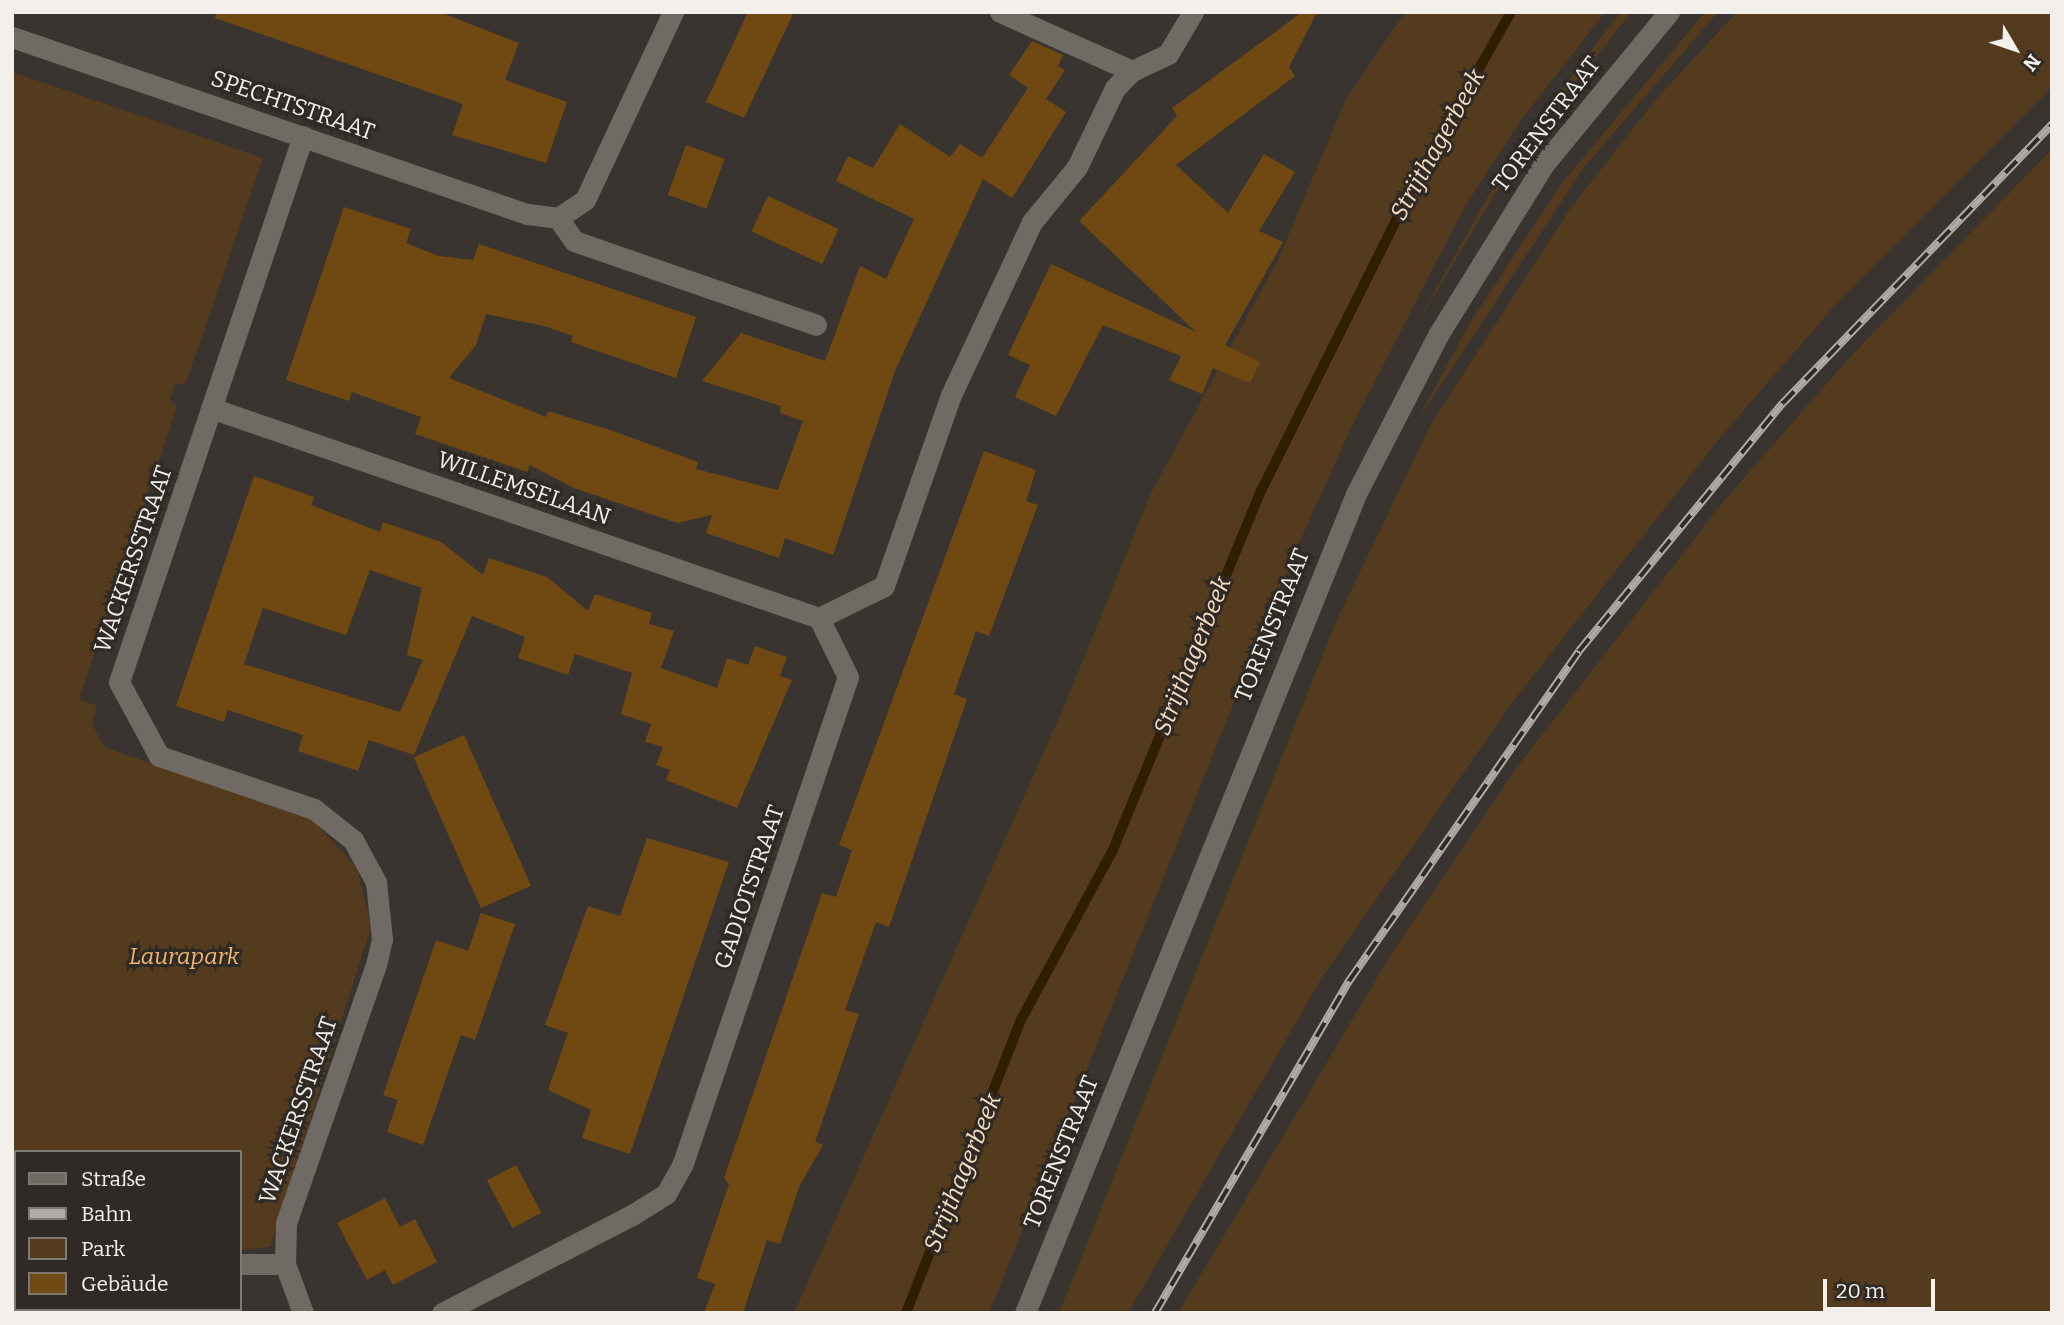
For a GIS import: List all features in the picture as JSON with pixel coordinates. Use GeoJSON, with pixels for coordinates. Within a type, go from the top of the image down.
{"type":"FeatureCollection","features":[{"type":"Feature","properties":{"kind":"street"},"geometry":{"type":"LineString","coordinates":[[673,12],[585,200],[558,218],[574,241],[816,325]]}},
{"type":"Feature","properties":{"kind":"street"},"geometry":{"type":"LineString","coordinates":[[1000,12],[1132,71]]}},
{"type":"Feature","properties":{"kind":"street"},"geometry":{"type":"LineString","coordinates":[[819,618],[884,586],[951,395],[1032,222],[1077,167],[1115,88],[1132,71],[1168,54],[1192,12]]}},
{"type":"Feature","properties":{"kind":"street","name":"TORENSTRAAT"},"geometry":{"type":"LineString","coordinates":[[1025,1313],[1356,494],[1450,313],[1536,176],[1669,12]]}},
{"type":"Feature","properties":{"kind":"street","name":"SPECHTSTRAAT"},"geometry":{"type":"LineString","coordinates":[[12,37],[527,215],[558,218]]}},
{"type":"Feature","properties":{"kind":"street","name":"WACKERSSTRAAT"},"geometry":{"type":"LineString","coordinates":[[303,136],[119,682],[159,756],[267,790],[338,823],[366,860],[381,913],[376,965],[286,1223],[285,1264],[303,1313]]}},
{"type":"Feature","properties":{"kind":"street","name":"WILLEMSELAAN"},"geometry":{"type":"LineString","coordinates":[[211,408],[819,618]]}},
{"type":"Feature","properties":{"kind":"street","name":"GADIOTSTRAAT"},"geometry":{"type":"LineString","coordinates":[[442,1313],[632,1216],[666,1194],[683,1163],[848,677],[819,618]]}},
{"type":"Feature","properties":{"kind":"street"},"geometry":{"type":"LineString","coordinates":[[242,1264],[285,1264]]}},
{"type":"Feature","properties":{"kind":"green space"},"geometry":{"type":"Polygon","coordinates":[[[1405,12],[1605,12],[1519,123],[1464,208],[1351,428],[1290,563],[989,1313],[794,1313],[1066,702],[1151,493],[1278,260],[1346,99],[1405,12]]]}},
{"type":"Feature","properties":{"kind":"green space"},"geometry":{"type":"Polygon","coordinates":[[[1620,12],[1631,12],[1514,162],[1407,341],[1504,168],[1620,12]]]}},
{"type":"Feature","properties":{"kind":"green space"},"geometry":{"type":"Polygon","coordinates":[[[1705,12],[1718,12],[1585,166],[1417,421],[1470,323],[1562,183],[1705,12]]]}},
{"type":"Feature","properties":{"kind":"green space"},"geometry":{"type":"Polygon","coordinates":[[[1737,12],[2052,12],[2052,87],[1836,304],[1719,439],[1509,707],[1321,979],[1128,1313],[1059,1313],[1335,624],[1431,424],[1570,209],[1657,98],[1737,12]]]}},
{"type":"Feature","properties":{"kind":"green space","name":"Laurapark"},"geometry":{"type":"Polygon","coordinates":[[[12,72],[263,158],[186,383],[175,385],[170,400],[177,407],[79,699],[97,706],[92,724],[104,747],[312,819],[357,868],[371,927],[270,1247],[242,1250],[242,1150],[14,1150],[14,1311],[62,1313],[12,1313],[12,72]]]}},
{"type":"Feature","properties":{"kind":"green space"},"geometry":{"type":"Polygon","coordinates":[[[2052,149],[2052,1313],[1178,1313],[1390,956],[1517,767],[1723,502],[1849,358],[2052,149]]]}},
{"type":"Feature","properties":{"kind":"building"},"geometry":{"type":"Polygon","coordinates":[[[216,12],[439,12],[519,43],[505,80],[567,102],[546,163],[452,135],[463,104],[215,18],[216,12]]]}},
{"type":"Feature","properties":{"kind":"building"},"geometry":{"type":"Polygon","coordinates":[[[748,12],[794,12],[744,118],[706,102],[748,12]]]}},
{"type":"Feature","properties":{"kind":"building"},"geometry":{"type":"Polygon","coordinates":[[[1302,12],[1317,12],[1289,67],[1295,76],[1176,165],[1228,213],[1264,154],[1295,172],[1259,231],[1283,242],[1225,345],[1260,362],[1250,383],[1213,368],[1202,394],[1169,380],[1181,356],[1103,325],[1056,416],[1015,397],[1030,365],[1008,355],[1051,264],[1196,332],[1079,221],[1177,116],[1172,108],[1302,12]]]}},
{"type":"Feature","properties":{"kind":"building"},"geometry":{"type":"Polygon","coordinates":[[[1032,41],[1063,55],[1058,66],[1065,70],[1046,99],[1066,112],[1012,198],[983,179],[895,371],[833,555],[785,538],[779,558],[706,533],[712,515],[677,523],[574,488],[530,465],[527,472],[415,434],[421,417],[352,392],[349,401],[286,380],[344,207],[411,229],[406,243],[439,256],[473,260],[479,244],[696,317],[676,378],[571,342],[573,336],[544,326],[486,314],[476,345],[449,378],[546,417],[548,411],[698,462],[696,469],[778,490],[803,421],[780,413],[781,406],[702,381],[741,333],[825,361],[860,266],[886,279],[914,219],[836,181],[848,156],[873,168],[900,124],[950,157],[960,144],[982,158],[1028,88],[1034,92],[1009,75],[1032,41]]]}},
{"type":"Feature","properties":{"kind":"building"},"geometry":{"type":"Polygon","coordinates":[[[686,145],[725,159],[706,209],[668,195],[686,145]]]}},
{"type":"Feature","properties":{"kind":"building"},"geometry":{"type":"Polygon","coordinates":[[[768,196],[839,229],[822,264],[752,231],[768,196]]]}},
{"type":"Feature","properties":{"kind":"building"},"geometry":{"type":"Polygon","coordinates":[[[984,451],[1036,470],[1026,501],[1038,505],[989,636],[976,631],[954,694],[967,699],[889,927],[876,922],[845,1010],[859,1014],[815,1142],[823,1145],[800,1185],[780,1244],[767,1240],[743,1313],[704,1313],[715,1284],[697,1278],[729,1184],[724,1178],[822,893],[836,897],[852,850],[839,845],[984,451]]]}},
{"type":"Feature","properties":{"kind":"building"},"geometry":{"type":"Polygon","coordinates":[[[254,476],[314,497],[311,505],[380,532],[383,522],[441,542],[483,575],[489,558],[547,577],[588,611],[595,594],[652,613],[649,624],[674,631],[661,668],[717,688],[727,658],[748,665],[755,646],[787,657],[780,676],[792,680],[737,808],[666,780],[670,770],[656,765],[663,747],[645,742],[651,724],[621,714],[632,673],[575,654],[568,675],[518,658],[525,637],[472,616],[414,755],[369,740],[358,771],[298,751],[303,735],[228,710],[224,722],[176,706],[254,476]],[[370,570],[346,635],[263,608],[244,664],[400,712],[423,660],[407,655],[422,588],[370,570]]]}},
{"type":"Feature","properties":{"kind":"building"},"geometry":{"type":"Polygon","coordinates":[[[464,735],[531,886],[481,908],[414,757],[464,735]]]}},
{"type":"Feature","properties":{"kind":"building"},"geometry":{"type":"Polygon","coordinates":[[[647,838],[729,862],[630,1154],[582,1138],[591,1110],[548,1090],[568,1033],[545,1025],[588,906],[620,916],[647,838]]]}},
{"type":"Feature","properties":{"kind":"building"},"geometry":{"type":"Polygon","coordinates":[[[481,913],[515,924],[475,1040],[461,1035],[423,1145],[387,1132],[398,1100],[383,1095],[436,940],[468,951],[481,913]]]}},
{"type":"Feature","properties":{"kind":"building"},"geometry":{"type":"Polygon","coordinates":[[[516,1165],[541,1213],[512,1228],[487,1180],[516,1165]]]}},
{"type":"Feature","properties":{"kind":"building"},"geometry":{"type":"Polygon","coordinates":[[[385,1198],[400,1227],[415,1219],[437,1262],[393,1285],[385,1270],[367,1280],[337,1223],[385,1198]]]}},
{"type":"Feature","properties":{"kind":"waterway","name":"Strijthagerbeek"},"geometry":{"type":"LineString","coordinates":[[906,1313],[1021,1020],[1112,852],[1261,491],[1414,184],[1511,12]]}},
{"type":"Feature","properties":{"kind":"railway"},"geometry":{"type":"LineString","coordinates":[[1155,1313],[1349,981],[1579,651],[1783,403],[2052,124]]}}]}
